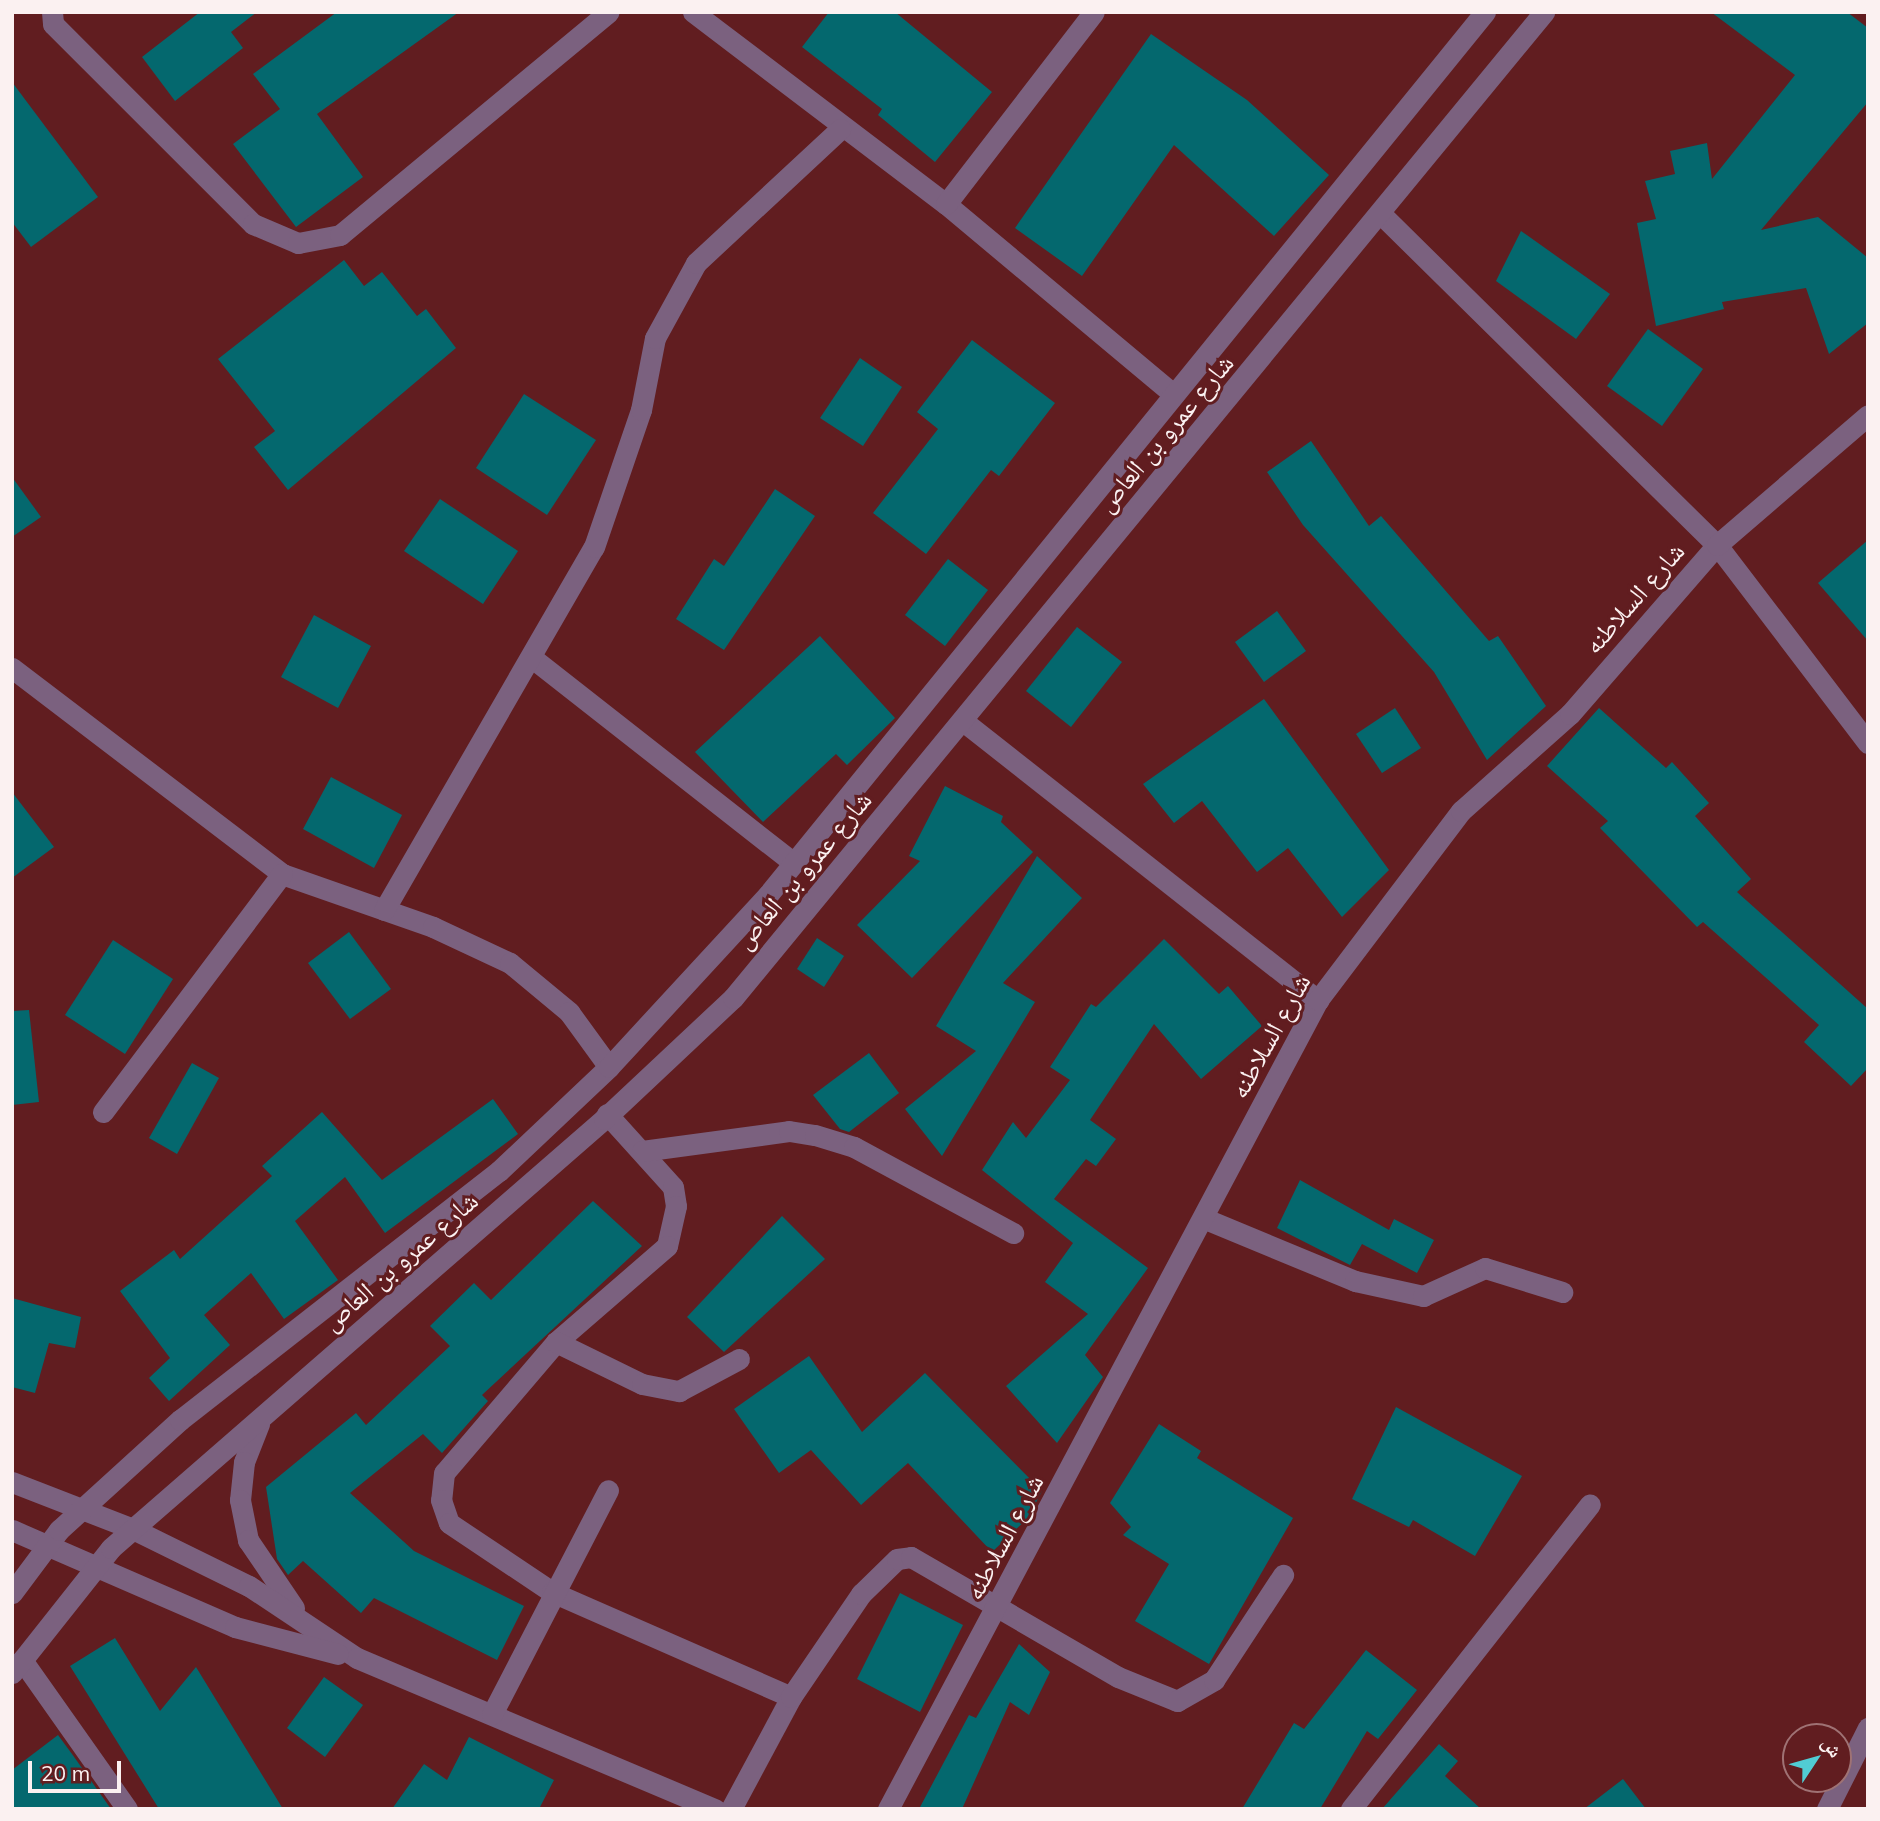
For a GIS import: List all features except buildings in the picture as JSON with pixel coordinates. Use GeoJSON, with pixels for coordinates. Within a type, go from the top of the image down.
{"type":"FeatureCollection","features":[{"type":"Feature","properties":{"kind":"street"},"geometry":{"type":"LineString","coordinates":[[52,12],[53,24],[253,223],[298,243],[340,235],[608,12]]}},
{"type":"Feature","properties":{"kind":"street"},"geometry":{"type":"LineString","coordinates":[[693,12],[717,19],[840,129],[946,204],[1172,393]]}},
{"type":"Feature","properties":{"kind":"street"},"geometry":{"type":"LineString","coordinates":[[946,204],[1094,12]]}},
{"type":"Feature","properties":{"kind":"street"},"geometry":{"type":"LineString","coordinates":[[12,1592],[47,1545],[180,1420],[499,1171],[609,1067],[792,862],[1485,12]]}},
{"type":"Feature","properties":{"kind":"street","name":"شارع عمرو بن العاص"},"geometry":{"type":"LineString","coordinates":[[17,1667],[97,1565],[133,1529],[607,1114],[733,998],[1382,216],[1544,12]]}},
{"type":"Feature","properties":{"kind":"street"},"geometry":{"type":"LineString","coordinates":[[384,910],[594,547],[641,410],[655,338],[696,263],[840,129]]}},
{"type":"Feature","properties":{"kind":"street"},"geometry":{"type":"LineString","coordinates":[[1382,216],[1717,545],[1868,743]]}},
{"type":"Feature","properties":{"kind":"street","name":"شارع السلاطنه"},"geometry":{"type":"LineString","coordinates":[[888,1809],[999,1606],[1318,1000],[1461,811],[1570,714],[1717,545],[1868,415]]}},
{"type":"Feature","properties":{"kind":"street"},"geometry":{"type":"LineString","coordinates":[[531,657],[792,862]]}},
{"type":"Feature","properties":{"kind":"street"},"geometry":{"type":"LineString","coordinates":[[12,668],[282,874],[384,910],[510,963],[569,1012],[609,1067]]}},
{"type":"Feature","properties":{"kind":"street"},"geometry":{"type":"LineString","coordinates":[[963,721],[1318,1000]]}},
{"type":"Feature","properties":{"kind":"street"},"geometry":{"type":"LineString","coordinates":[[103,1112],[282,874]]}},
{"type":"Feature","properties":{"kind":"street"},"geometry":{"type":"LineString","coordinates":[[607,1114],[673,1187],[677,1206],[667,1246],[556,1342],[444,1473],[442,1500],[449,1523],[552,1592],[791,1697]]}},
{"type":"Feature","properties":{"kind":"street"},"geometry":{"type":"LineString","coordinates":[[642,1151],[789,1131],[815,1135],[854,1147],[1013,1233]]}},
{"type":"Feature","properties":{"kind":"street"},"geometry":{"type":"LineString","coordinates":[[1203,1219],[1355,1281],[1423,1296],[1485,1268],[1562,1292]]}},
{"type":"Feature","properties":{"kind":"street"},"geometry":{"type":"LineString","coordinates":[[556,1342],[642,1384],[679,1391],[739,1359]]}},
{"type":"Feature","properties":{"kind":"street"},"geometry":{"type":"LineString","coordinates":[[261,1419],[243,1475],[248,1540],[308,1626]]}},
{"type":"Feature","properties":{"kind":"street"},"geometry":{"type":"LineString","coordinates":[[12,1482],[133,1529],[249,1586],[358,1658]]}},
{"type":"Feature","properties":{"kind":"street"},"geometry":{"type":"LineString","coordinates":[[492,1714],[552,1592],[608,1490]]}},
{"type":"Feature","properties":{"kind":"street"},"geometry":{"type":"LineString","coordinates":[[1351,1809],[1590,1504]]}},
{"type":"Feature","properties":{"kind":"street"},"geometry":{"type":"LineString","coordinates":[[12,1530],[235,1627],[358,1658],[715,1809]]}},
{"type":"Feature","properties":{"kind":"street"},"geometry":{"type":"LineString","coordinates":[[731,1809],[791,1697],[861,1594],[897,1559],[911,1558],[999,1606],[1118,1677],[1177,1701],[1214,1680],[1283,1575]]}},
{"type":"Feature","properties":{"kind":"street"},"geometry":{"type":"LineString","coordinates":[[17,1667],[127,1809]]}},
{"type":"Feature","properties":{"kind":"street"},"geometry":{"type":"LineString","coordinates":[[1827,1809],[1868,1728]]}}]}
